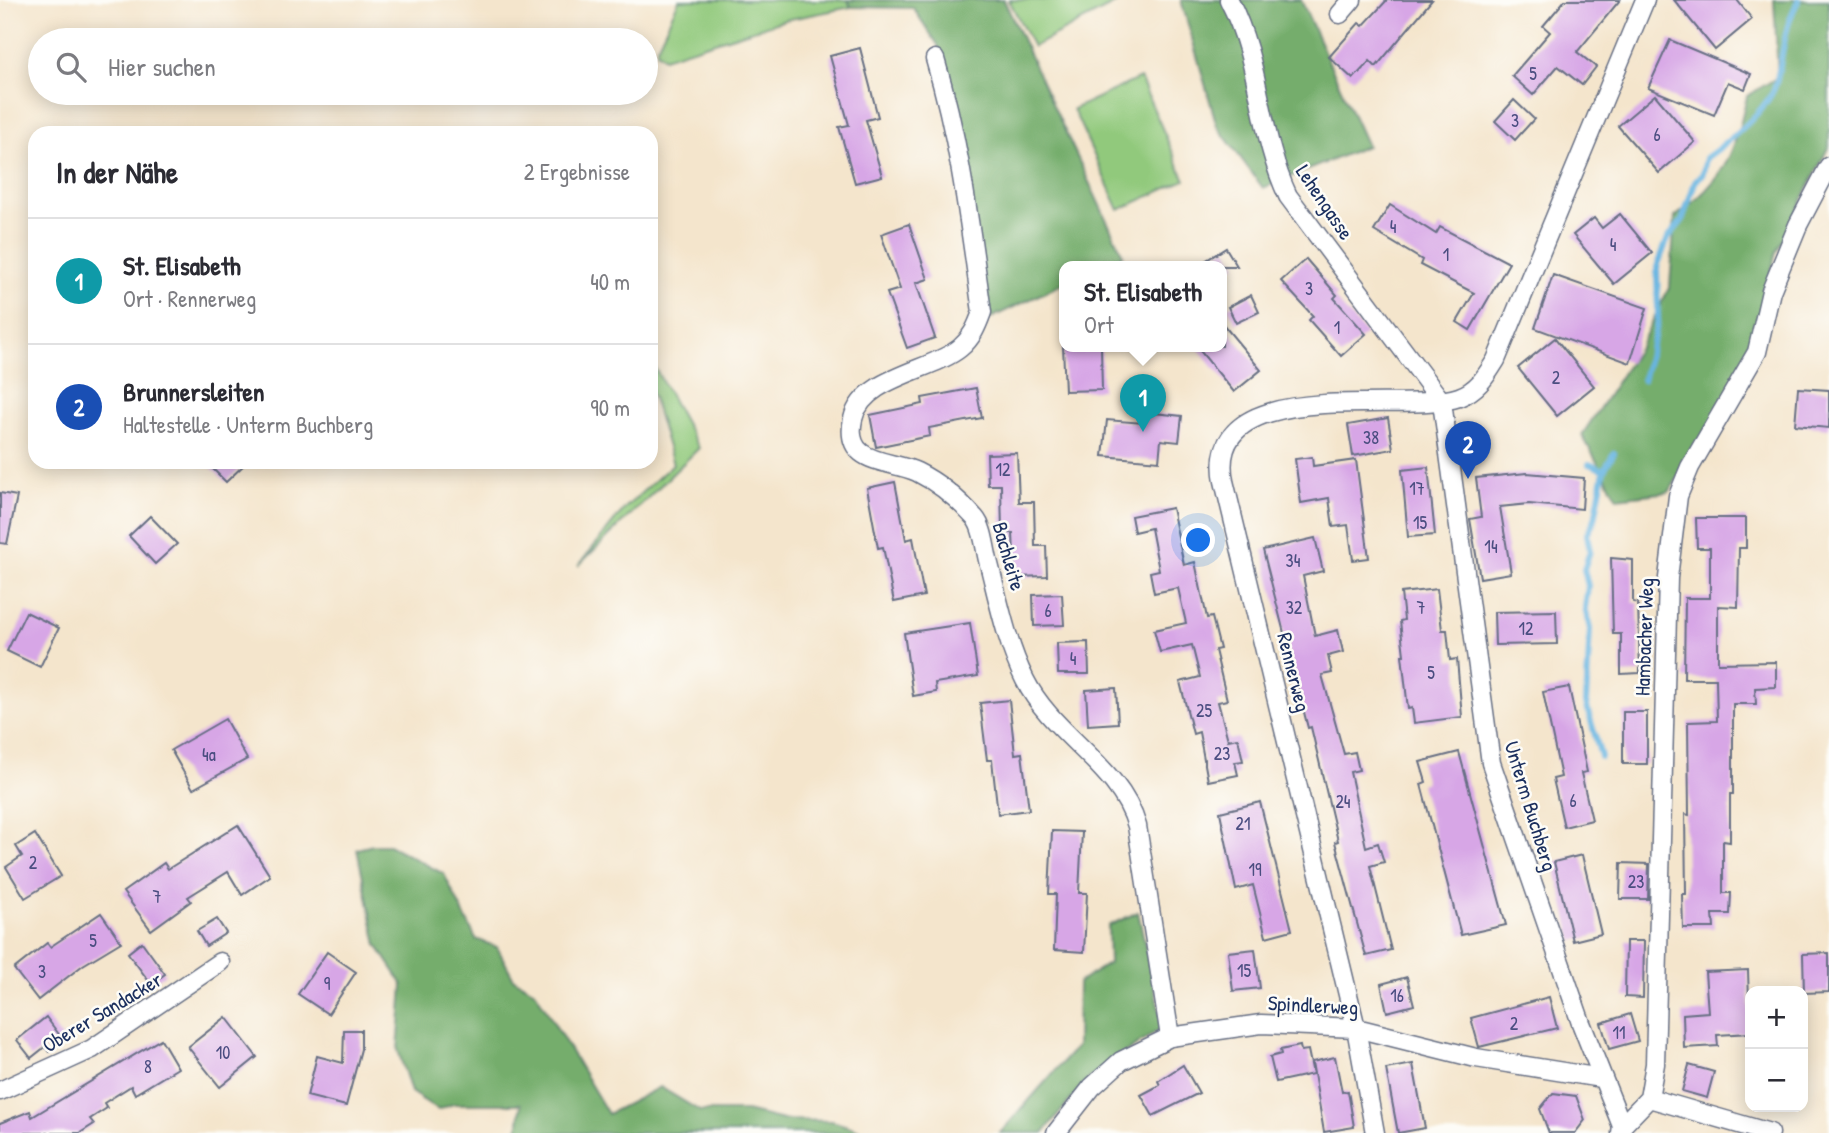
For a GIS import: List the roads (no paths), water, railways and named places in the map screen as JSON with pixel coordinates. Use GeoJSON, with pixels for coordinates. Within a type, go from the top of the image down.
{"type":"FeatureCollection","features":[{"type":"Feature","properties":{"kind":"street","name":"Lehengasse"},"geometry":{"type":"LineString","coordinates":[[1229,0],[1250,48],[1273,164],[1288,196],[1442,402]]}},
{"type":"Feature","properties":{"kind":"street"},"geometry":{"type":"LineString","coordinates":[[1340,14],[1352,0]]}},
{"type":"Feature","properties":{"kind":"street"},"geometry":{"type":"LineString","coordinates":[[1442,402],[1482,383],[1496,360],[1645,0]]}},
{"type":"Feature","properties":{"kind":"street","name":"Bachleite"},"geometry":{"type":"LineString","coordinates":[[935,59],[948,102],[964,181],[982,312],[975,331],[959,349],[894,378],[858,404],[852,421],[853,435],[859,451],[871,460],[915,471],[942,487],[978,521],[1009,642],[1026,681],[1048,717],[1125,795],[1137,826],[1170,1037]]}},
{"type":"Feature","properties":{"kind":"street","name":"Hambacher Weg"},"geometry":{"type":"LineString","coordinates":[[1622,1129],[1648,1098],[1656,1064],[1668,578],[1678,496],[1690,467],[1757,352],[1771,291],[1798,225],[1829,166]]}},
{"type":"Feature","properties":{"kind":"street","name":"Rennerweg"},"geometry":{"type":"LineString","coordinates":[[1375,1133],[1356,1028],[1224,481],[1223,457],[1233,436],[1243,425],[1272,411],[1360,401],[1442,402]]}},
{"type":"Feature","properties":{"kind":"street","name":"Unterm Buchberg"},"geometry":{"type":"LineString","coordinates":[[1442,402],[1491,763],[1601,1078],[1622,1129]]}},
{"type":"Feature","properties":{"kind":"street","name":"Oberer Sandacker"},"geometry":{"type":"LineString","coordinates":[[0,1091],[92,1049],[220,962]]}},
{"type":"Feature","properties":{"kind":"street","name":"Spindlerweg"},"geometry":{"type":"LineString","coordinates":[[1056,1133],[1104,1074],[1121,1061],[1170,1037],[1261,1024],[1356,1028],[1476,1058],[1601,1078]]}},
{"type":"Feature","properties":{"kind":"street"},"geometry":{"type":"LineString","coordinates":[[1648,1098],[1770,1133]]}},
{"type":"Feature","properties":{"kind":"waterway"},"geometry":{"type":"LineString","coordinates":[[1643,380],[1658,321],[1657,267],[1668,238],[1682,221],[1695,182],[1703,173],[1706,158],[1746,125],[1772,93],[1787,30],[1799,0]]}},
{"type":"Feature","properties":{"kind":"waterway"},"geometry":{"type":"LineString","coordinates":[[1601,757],[1586,703],[1590,629],[1585,608],[1588,586],[1584,569],[1590,551],[1587,534],[1595,519],[1604,470],[1614,453]]}},
{"type":"Feature","properties":{"kind":"waterway"},"geometry":{"type":"LineString","coordinates":[[1589,464],[1604,470]]}},
{"type":"Feature","properties":{"kind":"place","name":"St. Elisabeth"},"geometry":{"type":"Point","coordinates":[1143,432]}},
{"type":"Feature","properties":{"kind":"place","name":"Brunnersleiten"},"geometry":{"type":"Point","coordinates":[1468,479]}}]}
